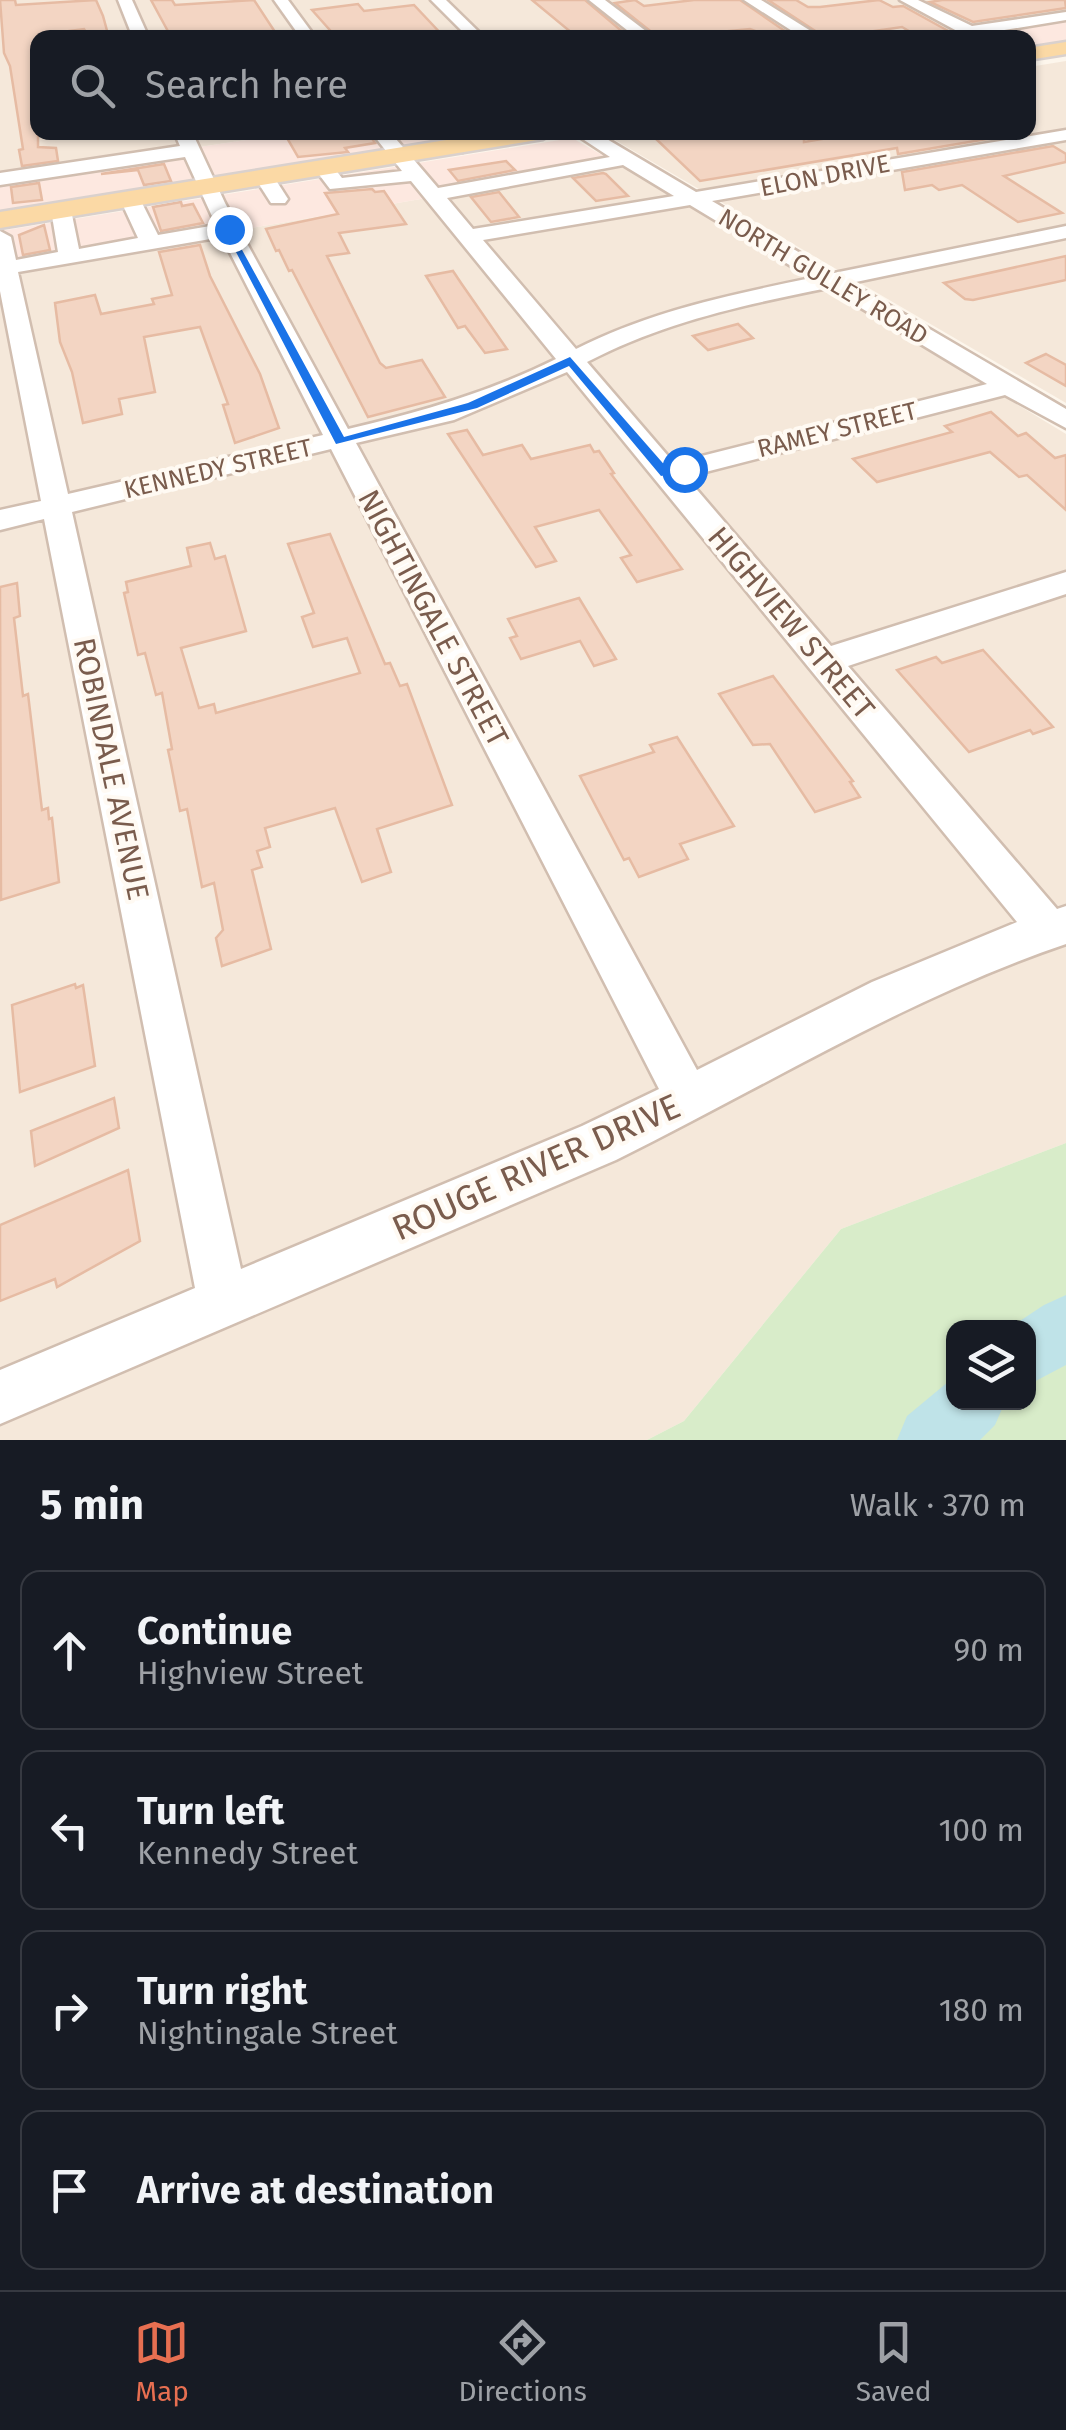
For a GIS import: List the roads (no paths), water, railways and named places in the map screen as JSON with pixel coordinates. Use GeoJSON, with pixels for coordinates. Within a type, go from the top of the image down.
{"type":"FeatureCollection","features":[{"type":"Feature","properties":{"kind":"main road"},"geometry":{"type":"LineString","coordinates":[[1036,53],[1066,48]]}},
{"type":"Feature","properties":{"kind":"main road"},"geometry":{"type":"LineString","coordinates":[[0,220],[208,187],[272,188],[324,168],[406,165],[454,140]]}},
{"type":"Feature","properties":{"kind":"street"},"geometry":{"type":"LineString","coordinates":[[124,0],[137,30]]}},
{"type":"Feature","properties":{"kind":"street"},"geometry":{"type":"LineString","coordinates":[[281,0],[303,30]]}},
{"type":"Feature","properties":{"kind":"street"},"geometry":{"type":"LineString","coordinates":[[438,0],[470,30]]}},
{"type":"Feature","properties":{"kind":"street"},"geometry":{"type":"LineString","coordinates":[[596,0],[637,30]]}},
{"type":"Feature","properties":{"kind":"street"},"geometry":{"type":"LineString","coordinates":[[751,0],[802,30]]}},
{"type":"Feature","properties":{"kind":"street"},"geometry":{"type":"LineString","coordinates":[[908,0],[969,30]]}},
{"type":"Feature","properties":{"kind":"street"},"geometry":{"type":"LineString","coordinates":[[997,30],[1066,16]]}},
{"type":"Feature","properties":{"kind":"street","name":"ELON DRIVE"},"geometry":{"type":"LineString","coordinates":[[466,237],[1066,135]]}},
{"type":"Feature","properties":{"kind":"street","name":"NORTH GULLEY ROAD"},"geometry":{"type":"LineString","coordinates":[[594,140],[1066,420]]}},
{"type":"Feature","properties":{"kind":"street"},"geometry":{"type":"LineString","coordinates":[[0,179],[187,141]]}},
{"type":"Feature","properties":{"kind":"street","name":"NIGHTINGALE STREET"},"geometry":{"type":"LineString","coordinates":[[187,141],[340,442],[689,1101]]}},
{"type":"Feature","properties":{"kind":"street"},"geometry":{"type":"LineString","coordinates":[[406,165],[606,165],[624,158]]}},
{"type":"Feature","properties":{"kind":"street","name":"HIGHVIEW STREET"},"geometry":{"type":"LineString","coordinates":[[406,165],[823,661],[1058,927]]}},
{"type":"Feature","properties":{"kind":"street"},"geometry":{"type":"LineString","coordinates":[[130,199],[151,243]]}},
{"type":"Feature","properties":{"kind":"street"},"geometry":{"type":"LineString","coordinates":[[60,210],[70,257]]}},
{"type":"Feature","properties":{"kind":"street"},"geometry":{"type":"LineString","coordinates":[[1,250],[70,257],[229,229]]}},
{"type":"Feature","properties":{"kind":"street","name":"KENNEDY STREET"},"geometry":{"type":"LineString","coordinates":[[0,520],[340,442],[472,405],[629,331],[684,312],[1066,232]]}},
{"type":"Feature","properties":{"kind":"street","name":"ROBINDALE AVENUE"},"geometry":{"type":"LineString","coordinates":[[1,250],[223,1302]]}},
{"type":"Feature","properties":{"kind":"street","name":"RAMEY STREET"},"geometry":{"type":"LineString","coordinates":[[665,474],[1008,386]]}},
{"type":"Feature","properties":{"kind":"street"},"geometry":{"type":"LineString","coordinates":[[823,661],[1066,583]]}},
{"type":"Feature","properties":{"kind":"street","name":"ROUGE RIVER DRIVE"},"geometry":{"type":"LineString","coordinates":[[0,1397],[689,1101],[900,988],[994,947],[1058,927]]}},
{"type":"Feature","properties":{"kind":"waterway"},"geometry":{"type":"LineString","coordinates":[[1036,1348],[1066,1327]]}},
{"type":"Feature","properties":{"kind":"waterway"},"geometry":{"type":"LineString","coordinates":[[931,1440],[963,1410]]}}]}
